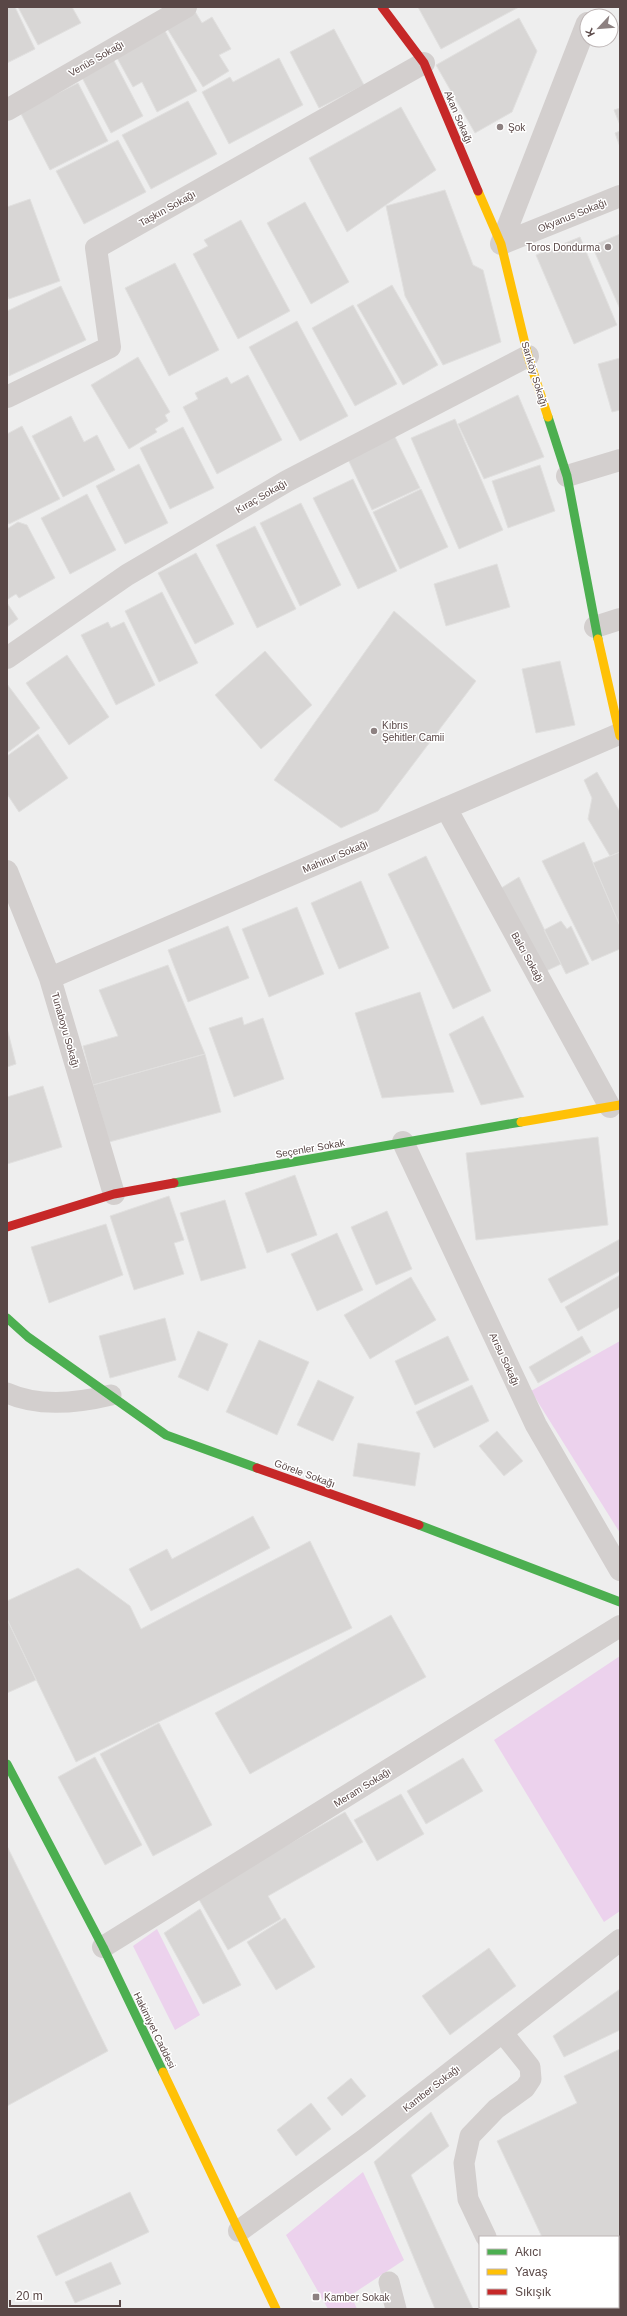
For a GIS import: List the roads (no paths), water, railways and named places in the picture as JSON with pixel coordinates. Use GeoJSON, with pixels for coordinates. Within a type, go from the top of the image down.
{"type":"FeatureCollection","features":[{"type":"Feature","properties":{"kind":"street","name":"Venüs Sokağı"},"geometry":{"type":"LineString","coordinates":[[7,110],[186,7]]}},
{"type":"Feature","properties":{"kind":"street","name":"Akan Sokağı"},"geometry":{"type":"LineString","coordinates":[[382,7],[424,63],[501,244]]}},
{"type":"Feature","properties":{"kind":"street"},"geometry":{"type":"LineString","coordinates":[[501,244],[579,44]]}},
{"type":"Feature","properties":{"kind":"street","name":"Taşkın Sokağı"},"geometry":{"type":"LineString","coordinates":[[7,398],[110,347],[96,248],[424,63]]}},
{"type":"Feature","properties":{"kind":"street","name":"Okyanus Sokağı"},"geometry":{"type":"LineString","coordinates":[[501,244],[620,196]]}},
{"type":"Feature","properties":{"kind":"street","name":"Sarıköy Sokağı"},"geometry":{"type":"LineString","coordinates":[[501,244],[528,356],[567,476],[595,627],[620,735]]}},
{"type":"Feature","properties":{"kind":"street","name":"Kıraç Sokağı"},"geometry":{"type":"LineString","coordinates":[[7,658],[127,575],[287,481],[528,356]]}},
{"type":"Feature","properties":{"kind":"street"},"geometry":{"type":"LineString","coordinates":[[567,476],[620,460]]}},
{"type":"Feature","properties":{"kind":"street"},"geometry":{"type":"LineString","coordinates":[[595,627],[620,619]]}},
{"type":"Feature","properties":{"kind":"street","name":"Mahinur Sokağı"},"geometry":{"type":"LineString","coordinates":[[50,978],[620,735]]}},
{"type":"Feature","properties":{"kind":"street","name":"Balcı Sokağı"},"geometry":{"type":"LineString","coordinates":[[446,808],[615,1106]]}},
{"type":"Feature","properties":{"kind":"street","name":"Tunaboyu Sokağı"},"geometry":{"type":"LineString","coordinates":[[7,871],[50,978],[114,1194]]}},
{"type":"Feature","properties":{"kind":"street","name":"Seçenler Sokak"},"geometry":{"type":"LineString","coordinates":[[7,1227],[114,1194],[403,1142],[615,1106]]}},
{"type":"Feature","properties":{"kind":"street","name":"Arısu Sokağı"},"geometry":{"type":"LineString","coordinates":[[403,1142],[536,1425],[620,1570]]}},
{"type":"Feature","properties":{"kind":"street","name":"Görele Sokağı"},"geometry":{"type":"LineString","coordinates":[[7,1318],[28,1337],[166,1435],[472,1544],[620,1602]]}},
{"type":"Feature","properties":{"kind":"street","name":"Meram Sokağı"},"geometry":{"type":"LineString","coordinates":[[103,1947],[620,1626]]}},
{"type":"Feature","properties":{"kind":"street","name":"Hakimiyet Caddesi"},"geometry":{"type":"LineString","coordinates":[[7,1764],[103,1947],[276,2309]]}},
{"type":"Feature","properties":{"kind":"street","name":"Kamber Sokağı"},"geometry":{"type":"LineString","coordinates":[[239,2231],[364,2140],[620,1940]]}},
{"type":"Feature","properties":{"kind":"lane"},"geometry":{"type":"LineString","coordinates":[[7,1393],[32,1400],[52,1402],[90,1400],[111,1395]]}},
{"type":"Feature","properties":{"kind":"lane"},"geometry":{"type":"LineString","coordinates":[[486,2236],[468,2199],[464,2163],[470,2136],[496,2109],[525,2088],[531,2079],[530,2067],[502,2032]]}},
{"type":"Feature","properties":{"kind":"lane"},"geometry":{"type":"LineString","coordinates":[[389,2282],[396,2309]]}},
{"type":"Feature","properties":{"kind":"place","name":"Şok"},"geometry":{"type":"Point","coordinates":[500,127]}},
{"type":"Feature","properties":{"kind":"place","name":"Toros Dondurma"},"geometry":{"type":"Point","coordinates":[608,247]}},
{"type":"Feature","properties":{"kind":"place","name":"Kıbrıs Şehitler Camii"},"geometry":{"type":"Point","coordinates":[374,731]}},
{"type":"Feature","properties":{"kind":"place","name":"Kamber Sokak"},"geometry":{"type":"Point","coordinates":[316,2297]}}]}
